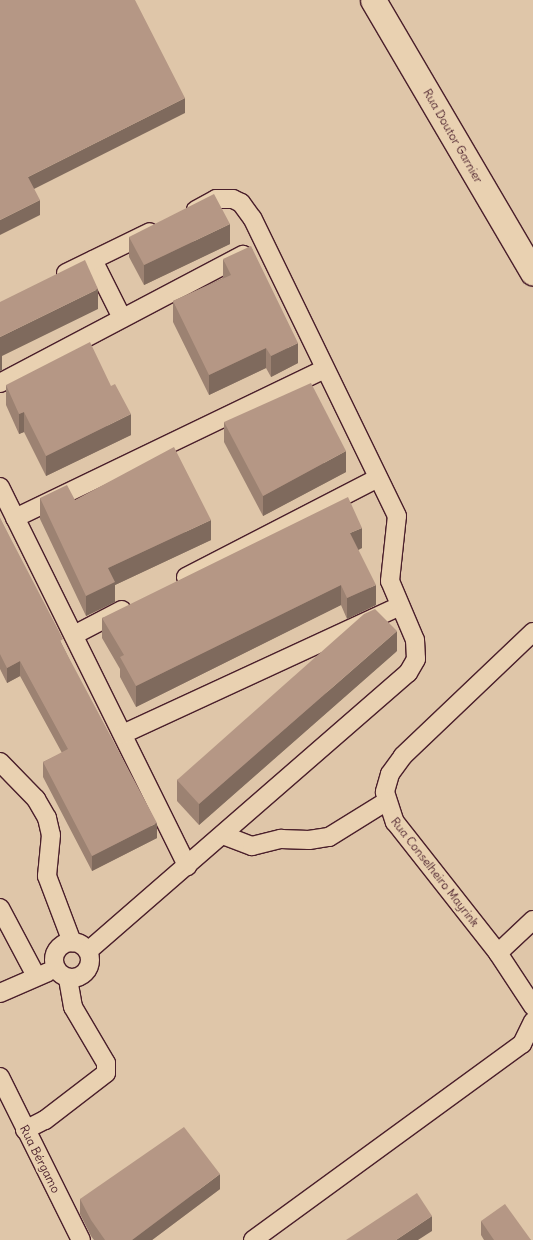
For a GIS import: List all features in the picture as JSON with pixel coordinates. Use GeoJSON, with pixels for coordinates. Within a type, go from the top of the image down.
{"type":"FeatureCollection","features":[{"type":"Feature","properties":{"kind":"main road","name":"Rua Doutor Garnier"},"geometry":{"type":"LineString","coordinates":[[373,0],[533,273]]}},
{"type":"Feature","properties":{"kind":"street"},"geometry":{"type":"LineString","coordinates":[[88,951],[408,673],[416,659],[417,649],[389,571],[398,522],[325,368],[246,209],[233,199],[216,200],[181,217]]}},
{"type":"Feature","properties":{"kind":"street"},"geometry":{"type":"LineString","coordinates":[[51,280],[163,226]]}},
{"type":"Feature","properties":{"kind":"street"},"geometry":{"type":"LineString","coordinates":[[0,383],[264,244]]}},
{"type":"Feature","properties":{"kind":"street"},"geometry":{"type":"LineString","coordinates":[[93,260],[122,318]]}},
{"type":"Feature","properties":{"kind":"street"},"geometry":{"type":"LineString","coordinates":[[15,518],[325,368]]}},
{"type":"Feature","properties":{"kind":"street"},"geometry":{"type":"LineString","coordinates":[[170,586],[378,478]]}},
{"type":"Feature","properties":{"kind":"street"},"geometry":{"type":"LineString","coordinates":[[0,487],[187,866]]}},
{"type":"Feature","properties":{"kind":"street"},"geometry":{"type":"LineString","coordinates":[[74,635],[135,603]]}},
{"type":"Feature","properties":{"kind":"street"},"geometry":{"type":"LineString","coordinates":[[123,734],[400,606]]}},
{"type":"Feature","properties":{"kind":"street","name":"Rua Conselheiro Mayrink"},"geometry":{"type":"LineString","coordinates":[[533,632],[403,756],[390,774],[385,792],[395,822],[498,953],[533,1006]]}},
{"type":"Feature","properties":{"kind":"street"},"geometry":{"type":"LineString","coordinates":[[0,762],[36,799],[47,818],[51,835],[46,876],[72,942],[88,951]]}},
{"type":"Feature","properties":{"kind":"street"},"geometry":{"type":"LineString","coordinates":[[223,835],[252,846],[281,838],[309,840],[329,837],[387,801]]}},
{"type":"Feature","properties":{"kind":"street"},"geometry":{"type":"LineString","coordinates":[[0,908],[36,976]]}},
{"type":"Feature","properties":{"kind":"street"},"geometry":{"type":"LineString","coordinates":[[498,953],[533,920]]}},
{"type":"Feature","properties":{"kind":"street"},"geometry":{"type":"LineString","coordinates":[[25,1130],[44,1120],[106,1073],[106,1063],[72,1007],[56,950],[72,942]]}},
{"type":"Feature","properties":{"kind":"street"},"geometry":{"type":"LineString","coordinates":[[0,993],[36,976],[62,973],[84,974],[89,967],[88,951]]}},
{"type":"Feature","properties":{"kind":"street"},"geometry":{"type":"LineString","coordinates":[[254,1240],[522,1044],[533,1021]]}},
{"type":"Feature","properties":{"kind":"street","name":"Rua Bérgamo"},"geometry":{"type":"LineString","coordinates":[[0,1077],[81,1240]]}},
{"type":"Feature","properties":{"kind":"building"},"geometry":{"type":"Polygon","coordinates":[[[0,0],[135,0],[185,98],[28,177],[40,200],[0,220],[0,0]]]}},
{"type":"Feature","properties":{"kind":"building"},"geometry":{"type":"Polygon","coordinates":[[[214,194],[230,224],[144,265],[129,237],[214,194]]]}},
{"type":"Feature","properties":{"kind":"building"},"geometry":{"type":"Polygon","coordinates":[[[251,246],[298,343],[271,356],[266,348],[209,375],[173,301],[231,275],[223,259],[251,246]]]}},
{"type":"Feature","properties":{"kind":"building"},"geometry":{"type":"Polygon","coordinates":[[[85,260],[98,289],[0,337],[0,302],[85,260]]]}},
{"type":"Feature","properties":{"kind":"building"},"geometry":{"type":"Polygon","coordinates":[[[90,342],[111,386],[115,384],[131,414],[46,456],[24,412],[19,414],[6,385],[90,342]]]}},
{"type":"Feature","properties":{"kind":"building"},"geometry":{"type":"Polygon","coordinates":[[[311,383],[346,451],[263,496],[224,422],[311,383]]]}},
{"type":"Feature","properties":{"kind":"building"},"geometry":{"type":"Polygon","coordinates":[[[174,447],[211,520],[108,568],[115,582],[86,596],[40,498],[67,485],[75,500],[174,447]]]}},
{"type":"Feature","properties":{"kind":"building"},"geometry":{"type":"Polygon","coordinates":[[[348,497],[362,528],[350,533],[376,585],[347,598],[341,585],[136,686],[120,657],[124,655],[102,618],[348,497]]]}},
{"type":"Feature","properties":{"kind":"building"},"geometry":{"type":"Polygon","coordinates":[[[0,518],[63,639],[60,641],[157,823],[92,856],[43,762],[68,749],[20,661],[7,668],[0,654],[0,518]]]}},
{"type":"Feature","properties":{"kind":"building"},"geometry":{"type":"Polygon","coordinates":[[[375,609],[397,631],[199,804],[177,780],[364,614],[375,609]]]}},
{"type":"Feature","properties":{"kind":"building"},"geometry":{"type":"Polygon","coordinates":[[[184,1127],[220,1174],[132,1240],[105,1240],[91,1220],[80,1199],[184,1127]]]}},
{"type":"Feature","properties":{"kind":"building"},"geometry":{"type":"Polygon","coordinates":[[[417,1193],[432,1216],[396,1240],[346,1240],[417,1193]]]}},
{"type":"Feature","properties":{"kind":"building"},"geometry":{"type":"Polygon","coordinates":[[[505,1204],[531,1240],[494,1240],[481,1221],[505,1204]]]}}]}
